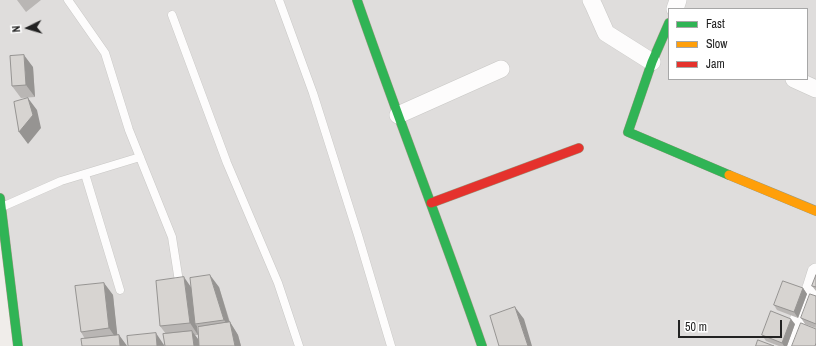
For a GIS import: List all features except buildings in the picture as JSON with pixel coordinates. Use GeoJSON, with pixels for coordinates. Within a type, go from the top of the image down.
{"type":"FeatureCollection","features":[{"type":"Feature","properties":{"kind":"street"},"geometry":{"type":"LineString","coordinates":[[357,0],[482,346]]}},
{"type":"Feature","properties":{"kind":"street"},"geometry":{"type":"LineString","coordinates":[[591,0],[606,33],[652,62]]}},
{"type":"Feature","properties":{"kind":"street"},"geometry":{"type":"LineString","coordinates":[[668,26],[652,62],[628,132],[816,211]]}},
{"type":"Feature","properties":{"kind":"street"},"geometry":{"type":"LineString","coordinates":[[398,115],[501,69]]}},
{"type":"Feature","properties":{"kind":"street"},"geometry":{"type":"LineString","coordinates":[[796,80],[816,89]]}},
{"type":"Feature","properties":{"kind":"street"},"geometry":{"type":"LineString","coordinates":[[431,203],[579,148]]}},
{"type":"Feature","properties":{"kind":"street"},"geometry":{"type":"LineString","coordinates":[[1,203],[18,346]]}},
{"type":"Feature","properties":{"kind":"street"},"geometry":{"type":"LineString","coordinates":[[788,346],[816,272]]}},
{"type":"Feature","properties":{"kind":"lane"},"geometry":{"type":"LineString","coordinates":[[68,0],[105,53],[129,130],[172,237],[182,299]]}},
{"type":"Feature","properties":{"kind":"lane"},"geometry":{"type":"LineString","coordinates":[[279,0],[313,93],[392,346]]}},
{"type":"Feature","properties":{"kind":"lane"},"geometry":{"type":"LineString","coordinates":[[172,15],[227,163],[278,283],[299,346]]}},
{"type":"Feature","properties":{"kind":"lane"},"geometry":{"type":"LineString","coordinates":[[1,203],[61,180],[140,157]]}},
{"type":"Feature","properties":{"kind":"lane"},"geometry":{"type":"LineString","coordinates":[[85,174],[120,290]]}},
{"type":"Feature","properties":{"kind":"shaded area"},"geometry":{"type":"Polygon","coordinates":[[[0,0],[816,0],[816,346],[18,346],[0,197],[0,0]]]}},
{"type":"Feature","properties":{"kind":"traffic: fast"},"geometry":{"type":"LineString","coordinates":[[357,0],[482,346]]}},
{"type":"Feature","properties":{"kind":"traffic: fast"},"geometry":{"type":"LineString","coordinates":[[668,25],[652,62],[628,132],[729,175]]}},
{"type":"Feature","properties":{"kind":"traffic: fast"},"geometry":{"type":"LineString","coordinates":[[0,198],[18,346]]}},
{"type":"Feature","properties":{"kind":"traffic: slow"},"geometry":{"type":"LineString","coordinates":[[729,175],[816,211]]}},
{"type":"Feature","properties":{"kind":"traffic: jam"},"geometry":{"type":"LineString","coordinates":[[431,203],[579,148]]}}]}
